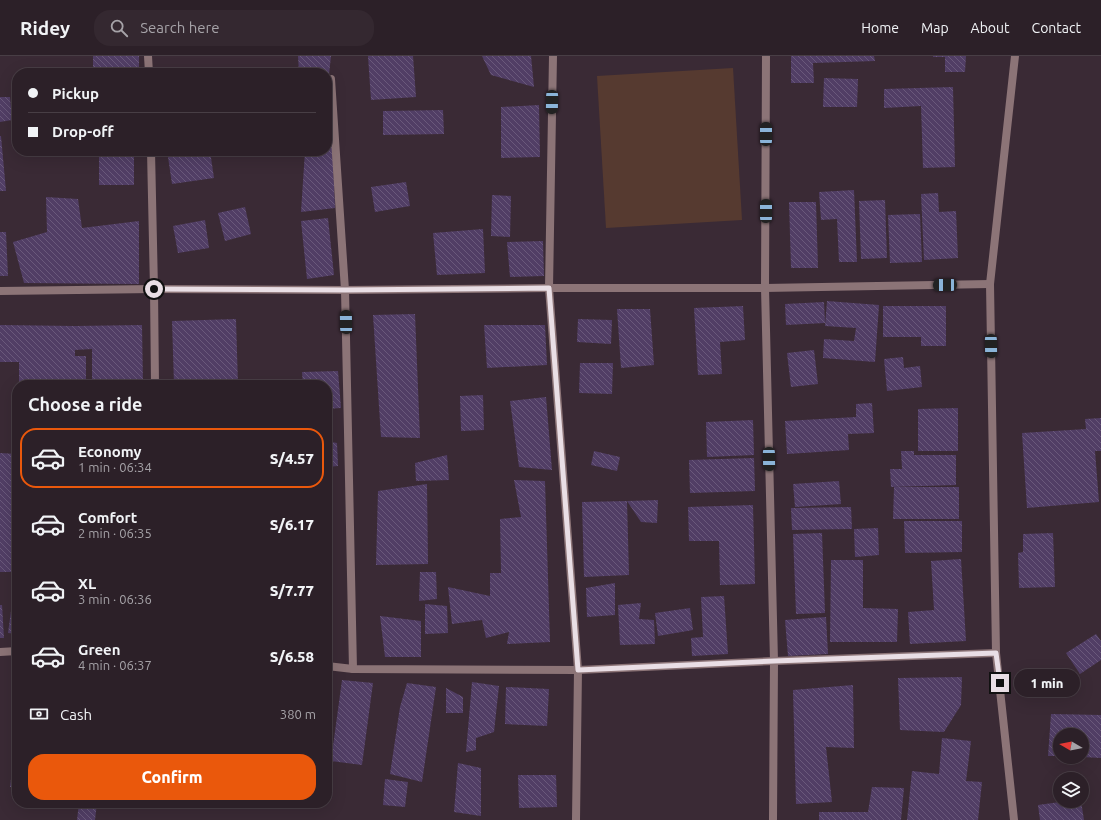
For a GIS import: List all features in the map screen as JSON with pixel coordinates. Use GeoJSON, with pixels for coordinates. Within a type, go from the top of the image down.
{"type":"FeatureCollection","features":[{"type":"Feature","properties":{"kind":"street"},"geometry":{"type":"LineString","coordinates":[[148,56],[149,68]]}},
{"type":"Feature","properties":{"kind":"street"},"geometry":{"type":"LineString","coordinates":[[553,56],[549,288],[578,670],[576,820]]}},
{"type":"Feature","properties":{"kind":"street"},"geometry":{"type":"LineString","coordinates":[[766,56],[765,288],[774,661],[773,820]]}},
{"type":"Feature","properties":{"kind":"street"},"geometry":{"type":"LineString","coordinates":[[1014,820],[996,653],[990,284],[1015,56]]}},
{"type":"Feature","properties":{"kind":"street"},"geometry":{"type":"LineString","coordinates":[[332,94],[345,290],[353,669]]}},
{"type":"Feature","properties":{"kind":"street"},"geometry":{"type":"LineString","coordinates":[[151,156],[156,380]]}},
{"type":"Feature","properties":{"kind":"street"},"geometry":{"type":"LineString","coordinates":[[0,291],[154,289],[345,290],[765,288],[990,284]]}},
{"type":"Feature","properties":{"kind":"street"},"geometry":{"type":"LineString","coordinates":[[0,652],[12,651]]}},
{"type":"Feature","properties":{"kind":"street"},"geometry":{"type":"LineString","coordinates":[[332,667],[353,669],[578,670],[996,653]]}},
{"type":"Feature","properties":{"kind":"shaded area"},"geometry":{"type":"Polygon","coordinates":[[[733,68],[742,220],[606,228],[597,76],[733,68]]]}},
{"type":"Feature","properties":{"kind":"building"},"geometry":{"type":"Polygon","coordinates":[[[93,56],[139,56],[139,68],[93,68],[93,56]]]}},
{"type":"Feature","properties":{"kind":"building"},"geometry":{"type":"Polygon","coordinates":[[[298,56],[331,56],[330,68],[299,68],[298,56]]]}},
{"type":"Feature","properties":{"kind":"building"},"geometry":{"type":"Polygon","coordinates":[[[368,56],[413,56],[416,97],[371,100],[368,56]]]}},
{"type":"Feature","properties":{"kind":"building"},"geometry":{"type":"Polygon","coordinates":[[[482,56],[531,56],[534,87],[491,75],[482,56]]]}},
{"type":"Feature","properties":{"kind":"building"},"geometry":{"type":"Polygon","coordinates":[[[791,56],[874,56],[875,61],[813,63],[814,83],[791,83],[791,56]]]}},
{"type":"Feature","properties":{"kind":"building"},"geometry":{"type":"Polygon","coordinates":[[[933,56],[966,56],[965,72],[945,72],[945,57],[933,56]]]}},
{"type":"Feature","properties":{"kind":"building"},"geometry":{"type":"Polygon","coordinates":[[[824,78],[858,79],[857,107],[823,107],[824,78]]]}},
{"type":"Feature","properties":{"kind":"building"},"geometry":{"type":"Polygon","coordinates":[[[953,87],[955,167],[923,168],[921,106],[884,108],[884,89],[953,87]]]}},
{"type":"Feature","properties":{"kind":"building"},"geometry":{"type":"Polygon","coordinates":[[[0,97],[10,97],[12,120],[0,122],[0,97]]]}},
{"type":"Feature","properties":{"kind":"building"},"geometry":{"type":"Polygon","coordinates":[[[539,105],[540,157],[501,158],[501,107],[539,105]]]}},
{"type":"Feature","properties":{"kind":"building"},"geometry":{"type":"Polygon","coordinates":[[[443,110],[444,134],[383,135],[383,111],[443,110]]]}},
{"type":"Feature","properties":{"kind":"building"},"geometry":{"type":"Polygon","coordinates":[[[1,136],[6,191],[0,191],[1,136]]]}},
{"type":"Feature","properties":{"kind":"building"},"geometry":{"type":"Polygon","coordinates":[[[332,138],[335,208],[301,212],[305,156],[332,156],[332,138]]]}},
{"type":"Feature","properties":{"kind":"building"},"geometry":{"type":"Polygon","coordinates":[[[99,156],[134,156],[134,185],[99,185],[99,156]]]}},
{"type":"Feature","properties":{"kind":"building"},"geometry":{"type":"Polygon","coordinates":[[[211,156],[214,178],[172,184],[168,157],[211,156]]]}},
{"type":"Feature","properties":{"kind":"building"},"geometry":{"type":"Polygon","coordinates":[[[406,182],[410,206],[375,212],[371,187],[406,182]]]}},
{"type":"Feature","properties":{"kind":"building"},"geometry":{"type":"Polygon","coordinates":[[[854,190],[857,262],[839,262],[837,219],[821,220],[819,192],[854,190]]]}},
{"type":"Feature","properties":{"kind":"building"},"geometry":{"type":"Polygon","coordinates":[[[938,193],[939,212],[956,211],[958,258],[924,260],[921,194],[938,193]]]}},
{"type":"Feature","properties":{"kind":"building"},"geometry":{"type":"Polygon","coordinates":[[[492,195],[511,196],[510,237],[491,236],[492,195]]]}},
{"type":"Feature","properties":{"kind":"building"},"geometry":{"type":"Polygon","coordinates":[[[46,197],[78,199],[82,228],[139,221],[139,284],[24,283],[13,242],[47,232],[46,197]]]}},
{"type":"Feature","properties":{"kind":"building"},"geometry":{"type":"Polygon","coordinates":[[[885,200],[887,258],[861,259],[859,201],[885,200]]]}},
{"type":"Feature","properties":{"kind":"building"},"geometry":{"type":"Polygon","coordinates":[[[789,202],[816,202],[818,268],[791,268],[789,202]]]}},
{"type":"Feature","properties":{"kind":"building"},"geometry":{"type":"Polygon","coordinates":[[[245,207],[251,234],[225,241],[218,213],[245,207]]]}},
{"type":"Feature","properties":{"kind":"building"},"geometry":{"type":"Polygon","coordinates":[[[920,214],[922,262],[890,263],[888,215],[920,214]]]}},
{"type":"Feature","properties":{"kind":"building"},"geometry":{"type":"Polygon","coordinates":[[[328,218],[334,275],[307,279],[301,221],[328,218]]]}},
{"type":"Feature","properties":{"kind":"building"},"geometry":{"type":"Polygon","coordinates":[[[205,220],[209,248],[178,253],[173,226],[205,220]]]}},
{"type":"Feature","properties":{"kind":"building"},"geometry":{"type":"Polygon","coordinates":[[[483,229],[485,273],[437,275],[433,233],[483,229]]]}},
{"type":"Feature","properties":{"kind":"building"},"geometry":{"type":"Polygon","coordinates":[[[0,232],[6,232],[8,276],[0,276],[0,232]]]}},
{"type":"Feature","properties":{"kind":"building"},"geometry":{"type":"Polygon","coordinates":[[[543,241],[544,276],[510,277],[507,242],[543,241]]]}},
{"type":"Feature","properties":{"kind":"building"},"geometry":{"type":"Polygon","coordinates":[[[827,301],[879,305],[875,362],[823,358],[824,339],[854,341],[856,328],[825,326],[827,301]]]}},
{"type":"Feature","properties":{"kind":"building"},"geometry":{"type":"Polygon","coordinates":[[[824,302],[825,323],[786,325],[785,304],[824,302]]]}},
{"type":"Feature","properties":{"kind":"building"},"geometry":{"type":"Polygon","coordinates":[[[743,306],[745,340],[720,342],[722,374],[698,375],[694,308],[743,306]]]}},
{"type":"Feature","properties":{"kind":"building"},"geometry":{"type":"Polygon","coordinates":[[[883,306],[946,306],[946,346],[921,346],[921,337],[883,337],[883,306]]]}},
{"type":"Feature","properties":{"kind":"building"},"geometry":{"type":"Polygon","coordinates":[[[617,309],[650,309],[654,365],[621,368],[617,309]]]}},
{"type":"Feature","properties":{"kind":"building"},"geometry":{"type":"Polygon","coordinates":[[[415,314],[420,438],[381,437],[373,315],[415,314]]]}},
{"type":"Feature","properties":{"kind":"building"},"geometry":{"type":"Polygon","coordinates":[[[236,319],[238,380],[174,380],[172,321],[236,319]]]}},
{"type":"Feature","properties":{"kind":"building"},"geometry":{"type":"Polygon","coordinates":[[[578,319],[612,320],[611,344],[577,342],[578,319]]]}},
{"type":"Feature","properties":{"kind":"building"},"geometry":{"type":"Polygon","coordinates":[[[0,325],[142,325],[143,380],[92,380],[92,349],[75,350],[75,356],[86,356],[86,380],[19,380],[19,362],[0,362],[0,325]]]}},
{"type":"Feature","properties":{"kind":"building"},"geometry":{"type":"Polygon","coordinates":[[[484,325],[545,325],[547,365],[487,368],[484,325]]]}},
{"type":"Feature","properties":{"kind":"building"},"geometry":{"type":"Polygon","coordinates":[[[814,350],[818,384],[791,387],[787,353],[814,350]]]}},
{"type":"Feature","properties":{"kind":"building"},"geometry":{"type":"Polygon","coordinates":[[[903,357],[904,368],[920,366],[922,387],[887,391],[884,359],[903,357]]]}},
{"type":"Feature","properties":{"kind":"building"},"geometry":{"type":"Polygon","coordinates":[[[580,363],[613,363],[612,394],[579,393],[580,363]]]}},
{"type":"Feature","properties":{"kind":"building"},"geometry":{"type":"Polygon","coordinates":[[[338,371],[341,408],[332,409],[332,380],[303,380],[302,372],[338,371]]]}},
{"type":"Feature","properties":{"kind":"building"},"geometry":{"type":"Polygon","coordinates":[[[483,395],[484,430],[461,431],[460,396],[483,395]]]}},
{"type":"Feature","properties":{"kind":"building"},"geometry":{"type":"Polygon","coordinates":[[[546,397],[552,470],[519,467],[510,401],[546,397]]]}},
{"type":"Feature","properties":{"kind":"building"},"geometry":{"type":"Polygon","coordinates":[[[872,403],[874,433],[848,434],[849,450],[787,454],[785,421],[856,417],[856,404],[872,403]]]}},
{"type":"Feature","properties":{"kind":"building"},"geometry":{"type":"Polygon","coordinates":[[[958,408],[958,451],[918,451],[918,409],[958,408]]]}},
{"type":"Feature","properties":{"kind":"building"},"geometry":{"type":"Polygon","coordinates":[[[1101,418],[1101,451],[1095,451],[1099,502],[1027,508],[1022,433],[1086,429],[1085,419],[1101,418]]]}},
{"type":"Feature","properties":{"kind":"building"},"geometry":{"type":"Polygon","coordinates":[[[753,420],[754,455],[707,457],[706,422],[753,420]]]}},
{"type":"Feature","properties":{"kind":"building"},"geometry":{"type":"Polygon","coordinates":[[[332,442],[337,443],[338,466],[332,467],[332,442]]]}},
{"type":"Feature","properties":{"kind":"building"},"geometry":{"type":"Polygon","coordinates":[[[594,451],[620,457],[617,471],[591,465],[594,451]]]}},
{"type":"Feature","properties":{"kind":"building"},"geometry":{"type":"Polygon","coordinates":[[[901,451],[914,451],[914,455],[956,455],[956,485],[891,487],[890,469],[902,469],[901,451]]]}},
{"type":"Feature","properties":{"kind":"building"},"geometry":{"type":"Polygon","coordinates":[[[0,453],[12,454],[12,572],[0,572],[0,453]]]}},
{"type":"Feature","properties":{"kind":"building"},"geometry":{"type":"Polygon","coordinates":[[[447,455],[449,480],[416,481],[415,463],[447,455]]]}},
{"type":"Feature","properties":{"kind":"building"},"geometry":{"type":"Polygon","coordinates":[[[754,458],[755,491],[690,493],[689,460],[754,458]]]}},
{"type":"Feature","properties":{"kind":"building"},"geometry":{"type":"Polygon","coordinates":[[[514,480],[545,481],[550,642],[507,644],[509,632],[486,638],[482,620],[452,624],[448,587],[490,596],[490,573],[501,573],[500,519],[521,517],[514,480]]]}},
{"type":"Feature","properties":{"kind":"building"},"geometry":{"type":"Polygon","coordinates":[[[839,481],[841,504],[795,507],[793,484],[839,481]]]}},
{"type":"Feature","properties":{"kind":"building"},"geometry":{"type":"Polygon","coordinates":[[[427,484],[428,564],[376,565],[378,491],[427,484]]]}},
{"type":"Feature","properties":{"kind":"building"},"geometry":{"type":"Polygon","coordinates":[[[894,487],[959,487],[959,519],[893,519],[894,487]]]}},
{"type":"Feature","properties":{"kind":"building"},"geometry":{"type":"Polygon","coordinates":[[[658,500],[657,523],[641,522],[627,501],[658,500]]]}},
{"type":"Feature","properties":{"kind":"building"},"geometry":{"type":"Polygon","coordinates":[[[627,501],[629,575],[584,577],[582,502],[627,501]]]}},
{"type":"Feature","properties":{"kind":"building"},"geometry":{"type":"Polygon","coordinates":[[[753,505],[755,584],[720,585],[719,541],[689,541],[688,507],[753,505]]]}},
{"type":"Feature","properties":{"kind":"building"},"geometry":{"type":"Polygon","coordinates":[[[851,507],[852,529],[792,530],[791,508],[851,507]]]}},
{"type":"Feature","properties":{"kind":"building"},"geometry":{"type":"Polygon","coordinates":[[[904,521],[962,521],[962,552],[905,553],[904,521]]]}},
{"type":"Feature","properties":{"kind":"building"},"geometry":{"type":"Polygon","coordinates":[[[878,528],[879,555],[855,557],[854,529],[878,528]]]}},
{"type":"Feature","properties":{"kind":"building"},"geometry":{"type":"Polygon","coordinates":[[[822,533],[825,613],[796,614],[793,534],[822,533]]]}},
{"type":"Feature","properties":{"kind":"building"},"geometry":{"type":"Polygon","coordinates":[[[1053,533],[1055,587],[1019,588],[1018,553],[1023,552],[1023,534],[1053,533]]]}},
{"type":"Feature","properties":{"kind":"building"},"geometry":{"type":"Polygon","coordinates":[[[961,559],[966,641],[910,644],[908,612],[934,610],[931,561],[961,559]]]}},
{"type":"Feature","properties":{"kind":"building"},"geometry":{"type":"Polygon","coordinates":[[[831,560],[863,560],[863,608],[898,609],[897,642],[830,642],[831,560]]]}},
{"type":"Feature","properties":{"kind":"building"},"geometry":{"type":"Polygon","coordinates":[[[420,572],[436,572],[437,599],[419,601],[420,572]]]}},
{"type":"Feature","properties":{"kind":"building"},"geometry":{"type":"Polygon","coordinates":[[[615,583],[615,615],[587,617],[586,588],[615,583]]]}},
{"type":"Feature","properties":{"kind":"building"},"geometry":{"type":"Polygon","coordinates":[[[724,596],[728,654],[692,656],[691,638],[703,637],[701,597],[724,596]]]}},
{"type":"Feature","properties":{"kind":"building"},"geometry":{"type":"Polygon","coordinates":[[[641,603],[639,619],[654,620],[655,644],[620,645],[618,605],[641,603]]]}},
{"type":"Feature","properties":{"kind":"building"},"geometry":{"type":"Polygon","coordinates":[[[425,604],[447,606],[448,633],[425,634],[425,604]]]}},
{"type":"Feature","properties":{"kind":"building"},"geometry":{"type":"Polygon","coordinates":[[[0,605],[2,605],[4,638],[0,638],[0,605]]]}},
{"type":"Feature","properties":{"kind":"building"},"geometry":{"type":"Polygon","coordinates":[[[690,608],[693,630],[658,636],[655,613],[690,608]]]}},
{"type":"Feature","properties":{"kind":"building"},"geometry":{"type":"Polygon","coordinates":[[[11,611],[12,611],[12,633],[8,633],[11,611]]]}},
{"type":"Feature","properties":{"kind":"building"},"geometry":{"type":"Polygon","coordinates":[[[380,616],[421,621],[421,657],[385,657],[380,616]]]}},
{"type":"Feature","properties":{"kind":"building"},"geometry":{"type":"Polygon","coordinates":[[[826,617],[828,654],[788,656],[785,620],[826,617]]]}},
{"type":"Feature","properties":{"kind":"building"},"geometry":{"type":"Polygon","coordinates":[[[1096,634],[1101,641],[1101,660],[1080,674],[1066,653],[1096,634]]]}},
{"type":"Feature","properties":{"kind":"building"},"geometry":{"type":"Polygon","coordinates":[[[962,677],[961,705],[944,732],[900,730],[898,678],[962,677]]]}},
{"type":"Feature","properties":{"kind":"building"},"geometry":{"type":"Polygon","coordinates":[[[342,680],[373,683],[362,765],[332,761],[342,680]]]}},
{"type":"Feature","properties":{"kind":"building"},"geometry":{"type":"Polygon","coordinates":[[[472,682],[499,686],[494,732],[476,738],[476,750],[466,752],[472,682]]]}},
{"type":"Feature","properties":{"kind":"building"},"geometry":{"type":"Polygon","coordinates":[[[407,683],[436,687],[422,782],[390,774],[400,707],[407,683]]]}},
{"type":"Feature","properties":{"kind":"building"},"geometry":{"type":"Polygon","coordinates":[[[853,685],[854,748],[826,747],[832,802],[796,804],[793,690],[853,685]]]}},
{"type":"Feature","properties":{"kind":"building"},"geometry":{"type":"Polygon","coordinates":[[[506,687],[549,689],[547,726],[505,724],[506,687]]]}},
{"type":"Feature","properties":{"kind":"building"},"geometry":{"type":"Polygon","coordinates":[[[446,688],[463,697],[463,713],[446,713],[446,688]]]}},
{"type":"Feature","properties":{"kind":"building"},"geometry":{"type":"Polygon","coordinates":[[[1051,714],[1101,715],[1101,758],[1089,757],[1089,728],[1053,728],[1053,756],[1048,756],[1051,714]]]}},
{"type":"Feature","properties":{"kind":"building"},"geometry":{"type":"Polygon","coordinates":[[[942,738],[971,741],[966,781],[982,782],[978,820],[907,820],[912,771],[939,774],[942,738]]]}},
{"type":"Feature","properties":{"kind":"building"},"geometry":{"type":"Polygon","coordinates":[[[458,763],[481,768],[481,816],[454,812],[458,763]]]}},
{"type":"Feature","properties":{"kind":"building"},"geometry":{"type":"Polygon","coordinates":[[[12,771],[12,787],[10,787],[12,771]]]}},
{"type":"Feature","properties":{"kind":"building"},"geometry":{"type":"Polygon","coordinates":[[[518,775],[556,775],[557,807],[519,808],[518,775]]]}},
{"type":"Feature","properties":{"kind":"building"},"geometry":{"type":"Polygon","coordinates":[[[385,779],[408,782],[405,807],[383,805],[385,779]]]}},
{"type":"Feature","properties":{"kind":"building"},"geometry":{"type":"Polygon","coordinates":[[[872,787],[904,788],[901,820],[819,820],[819,812],[868,812],[872,787]]]}},
{"type":"Feature","properties":{"kind":"building"},"geometry":{"type":"Polygon","coordinates":[[[1053,803],[1053,808],[1082,808],[1084,820],[1040,820],[1038,805],[1053,803]]]}},
{"type":"Feature","properties":{"kind":"building"},"geometry":{"type":"Polygon","coordinates":[[[78,808],[96,808],[95,820],[77,820],[78,808]]]}},
{"type":"Feature","properties":{"kind":"route"},"geometry":{"type":"LineString","coordinates":[[154,289],[345,290],[549,288],[578,670],[996,653],[1000,683]]}}]}
